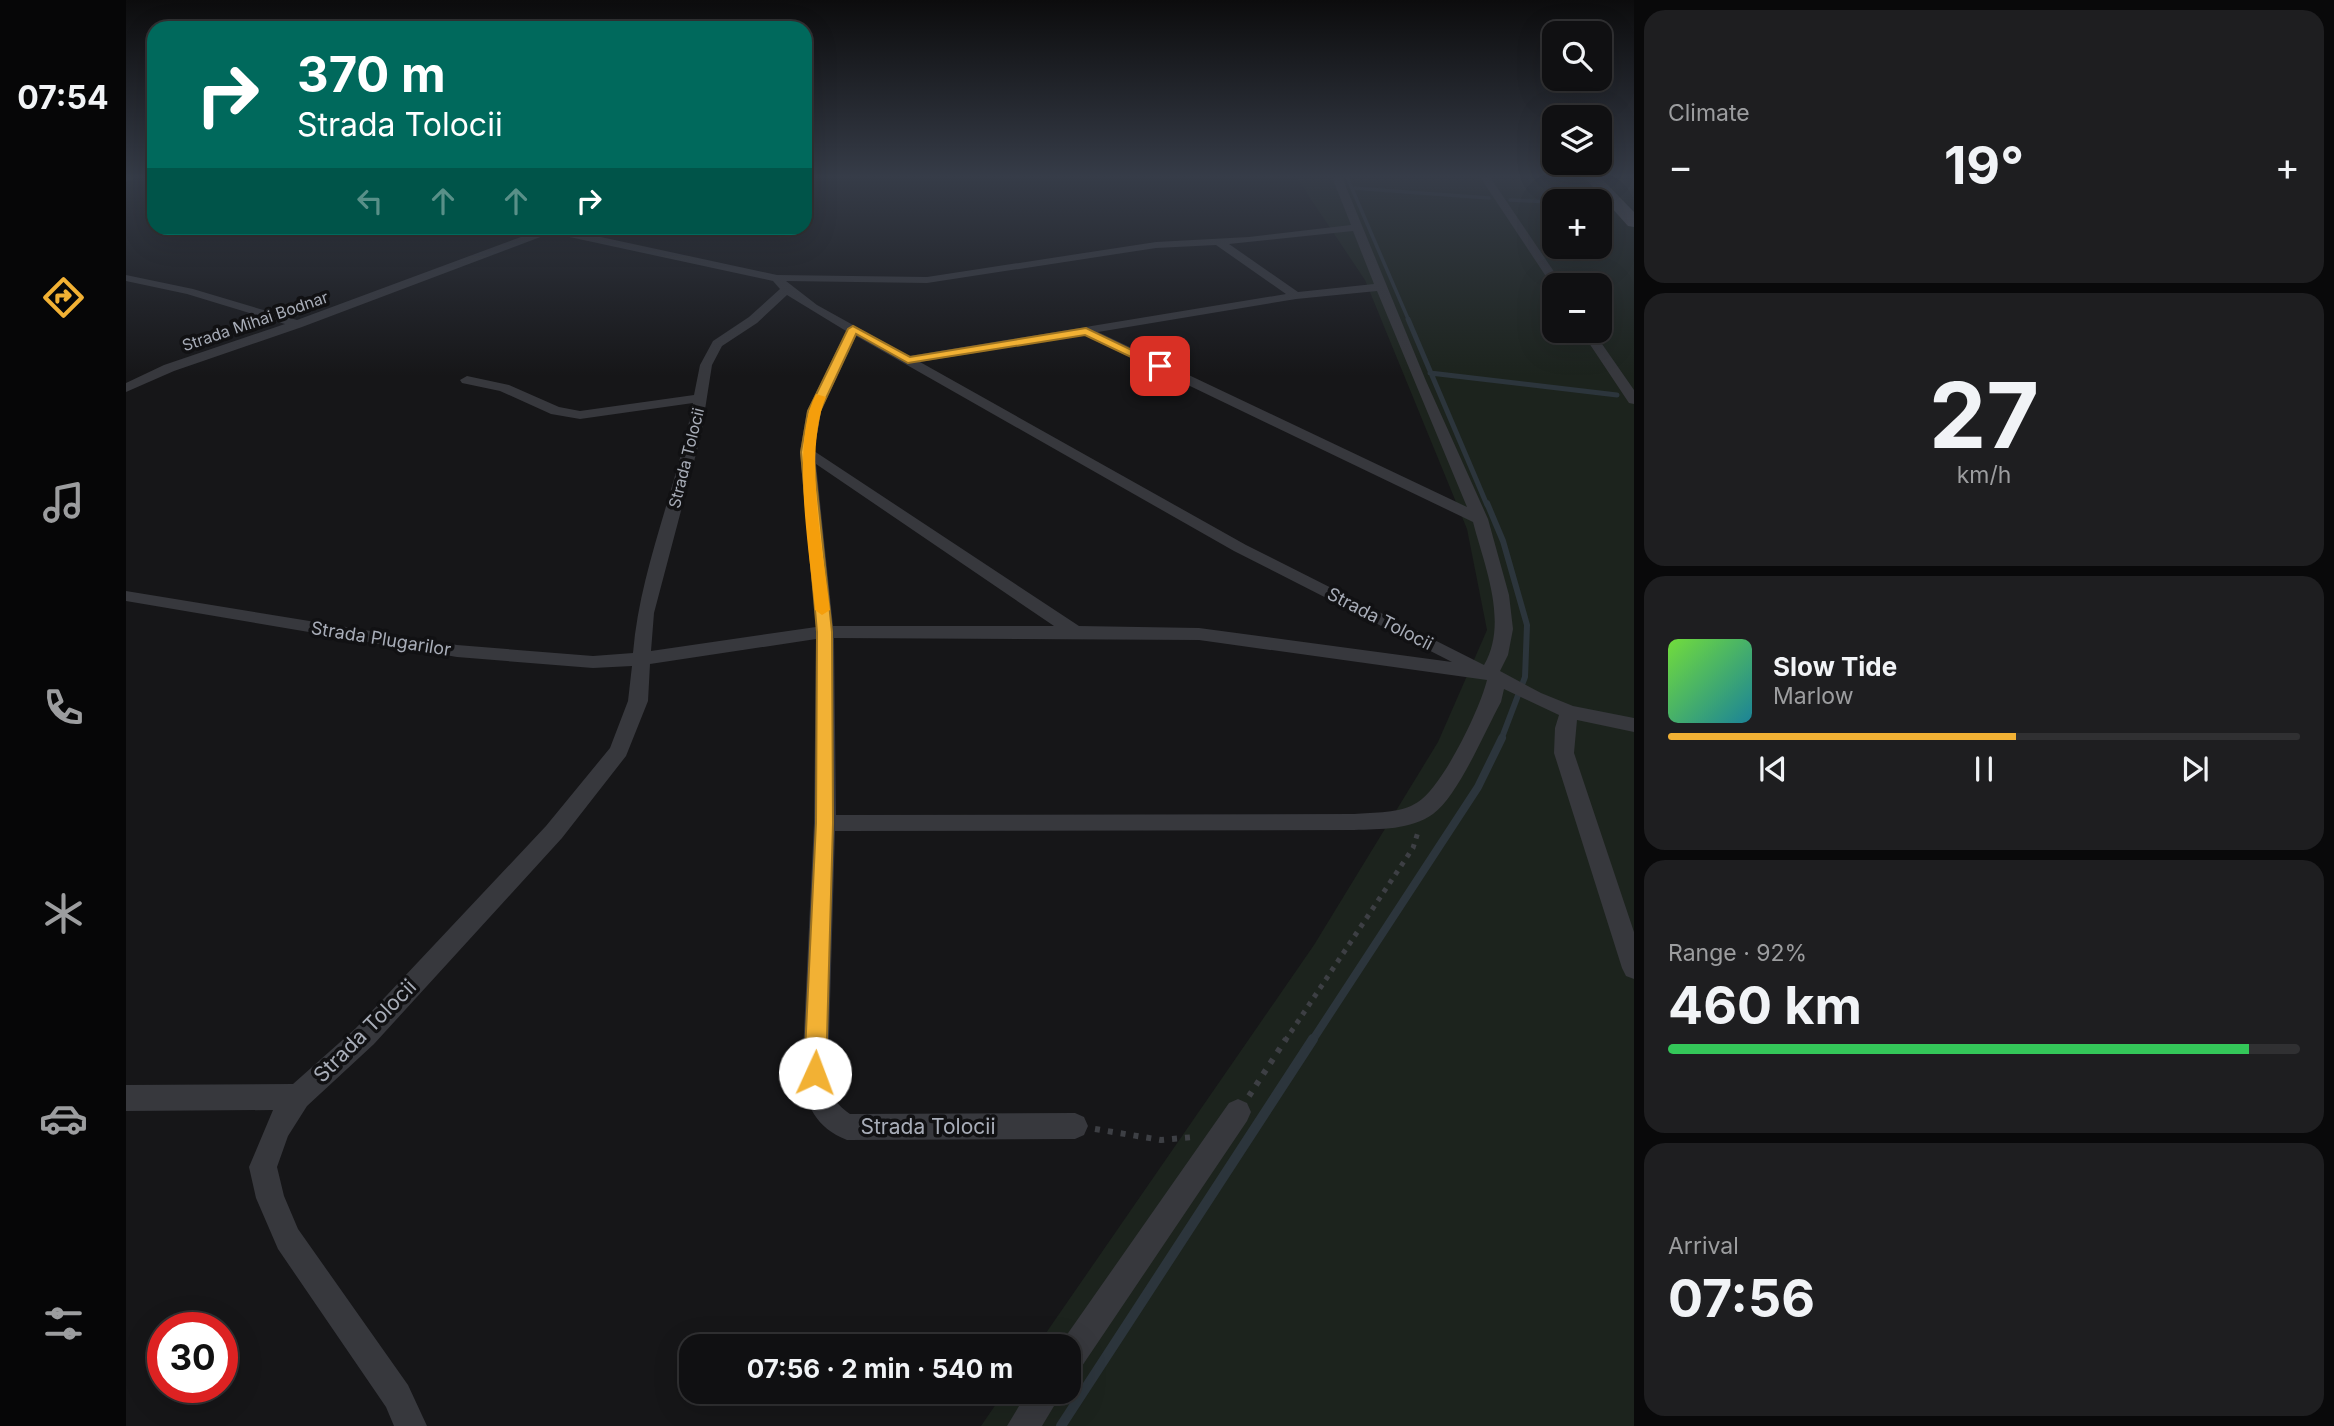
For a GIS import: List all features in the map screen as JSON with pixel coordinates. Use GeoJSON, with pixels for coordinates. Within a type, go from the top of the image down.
{"type":"FeatureCollection","features":[{"type":"Feature","properties":{"kind":"street","name":"Strada Mihai Bodnar"},"geometry":{"type":"LineString","coordinates":[[126,388],[169,368],[298,324],[511,244]]}},
{"type":"Feature","properties":{"kind":"street","name":"Strada Tolocii"},"geometry":{"type":"LineString","coordinates":[[617,244],[781,283],[941,279],[1173,244]]}},
{"type":"Feature","properties":{"kind":"street"},"geometry":{"type":"LineString","coordinates":[[1221,244],[1296,296]]}},
{"type":"Feature","properties":{"kind":"street"},"geometry":{"type":"LineString","coordinates":[[825,823],[1354,822],[1399,819],[1426,808],[1449,780],[1492,702],[1504,629],[1500,594],[1480,519],[1363,244]]}},
{"type":"Feature","properties":{"kind":"street"},"geometry":{"type":"LineString","coordinates":[[1529,244],[1549,273]]}},
{"type":"Feature","properties":{"kind":"street"},"geometry":{"type":"LineString","coordinates":[[126,278],[189,291],[298,324]]}},
{"type":"Feature","properties":{"kind":"street","name":"Strada Tolocii"},"geometry":{"type":"LineString","coordinates":[[781,283],[853,329],[1240,548],[1497,679]]}},
{"type":"Feature","properties":{"kind":"street","name":"Strada Tolocii"},"geometry":{"type":"LineString","coordinates":[[411,1426],[397,1396],[288,1239],[270,1198],[264,1167],[276,1128],[298,1097],[374,1026],[554,832],[619,751],[638,701],[639,659],[645,613],[694,435],[706,365],[718,344],[753,320],[781,283]]}},
{"type":"Feature","properties":{"kind":"street"},"geometry":{"type":"LineString","coordinates":[[908,360],[1296,296],[1380,287]]}},
{"type":"Feature","properties":{"kind":"street","name":"Strada Tolocii"},"geometry":{"type":"LineString","coordinates":[[853,329],[814,411],[807,452],[825,632],[825,823],[815,1073],[820,1106],[827,1115],[847,1127],[1075,1126]]}},
{"type":"Feature","properties":{"kind":"street"},"geometry":{"type":"LineString","coordinates":[[1086,331],[1480,519]]}},
{"type":"Feature","properties":{"kind":"street"},"geometry":{"type":"LineString","coordinates":[[1595,343],[1634,400]]}},
{"type":"Feature","properties":{"kind":"street"},"geometry":{"type":"LineString","coordinates":[[467,380],[504,388],[556,411],[580,415],[702,398]]}},
{"type":"Feature","properties":{"kind":"street"},"geometry":{"type":"LineString","coordinates":[[807,452],[1075,632]]}},
{"type":"Feature","properties":{"kind":"street","name":"Strada Plugarilor"},"geometry":{"type":"LineString","coordinates":[[126,596],[277,624],[457,651],[593,663],[639,659]]}},
{"type":"Feature","properties":{"kind":"street","name":"Strada Tolocii"},"geometry":{"type":"LineString","coordinates":[[639,659],[825,632],[1199,634],[1497,679]]}},
{"type":"Feature","properties":{"kind":"street"},"geometry":{"type":"LineString","coordinates":[[1497,679],[1570,712],[1634,725]]}},
{"type":"Feature","properties":{"kind":"street"},"geometry":{"type":"LineString","coordinates":[[1570,712],[1565,728],[1563,753],[1634,968]]}},
{"type":"Feature","properties":{"kind":"street"},"geometry":{"type":"LineString","coordinates":[[126,1098],[298,1097]]}},
{"type":"Feature","properties":{"kind":"street"},"geometry":{"type":"LineString","coordinates":[[1081,1341],[1238,1112]]}},
{"type":"Feature","properties":{"kind":"street"},"geometry":{"type":"LineString","coordinates":[[1023,1426],[1038,1404]]}},
{"type":"Feature","properties":{"kind":"path"},"geometry":{"type":"LineString","coordinates":[[1238,1112],[1413,848],[1426,808]]}},
{"type":"Feature","properties":{"kind":"path"},"geometry":{"type":"LineString","coordinates":[[1075,1126],[1161,1140],[1204,1136]]}},
{"type":"Feature","properties":{"kind":"shaded area"},"geometry":{"type":"Polygon","coordinates":[[[1341,244],[1542,244],[1542,259],[1612,259],[1612,244],[1634,244],[1634,1426],[981,1426],[996,1404],[1081,1404],[1081,1334],[1045,1334],[1314,945],[1438,742],[1487,630],[1467,529],[1365,280],[1341,244]]]}},
{"type":"Feature","properties":{"kind":"waterway"},"geometry":{"type":"LineString","coordinates":[[1376,244],[1409,321]]}},
{"type":"Feature","properties":{"kind":"waterway"},"geometry":{"type":"LineString","coordinates":[[1408,319],[1431,373]]}},
{"type":"Feature","properties":{"kind":"waterway"},"geometry":{"type":"LineString","coordinates":[[1431,373],[1617,395]]}},
{"type":"Feature","properties":{"kind":"waterway"},"geometry":{"type":"LineString","coordinates":[[1431,373],[1487,505]]}},
{"type":"Feature","properties":{"kind":"waterway"},"geometry":{"type":"LineString","coordinates":[[1487,503],[1503,541],[1527,625],[1525,677],[1501,740]]}},
{"type":"Feature","properties":{"kind":"waterway"},"geometry":{"type":"LineString","coordinates":[[1312,1041],[1478,787],[1502,738]]}},
{"type":"Feature","properties":{"kind":"waterway"},"geometry":{"type":"LineString","coordinates":[[1061,1426],[1313,1039]]}},
{"type":"Feature","properties":{"kind":"slow traffic"},"geometry":{"type":"LineString","coordinates":[[820,397],[814,411],[807,452],[822,610]]}},
{"type":"Feature","properties":{"kind":"route"},"geometry":{"type":"LineString","coordinates":[[815,1073],[825,823],[825,632],[807,452],[814,411],[825,384],[853,329],[908,360],[1086,331],[1160,366]]}}]}
